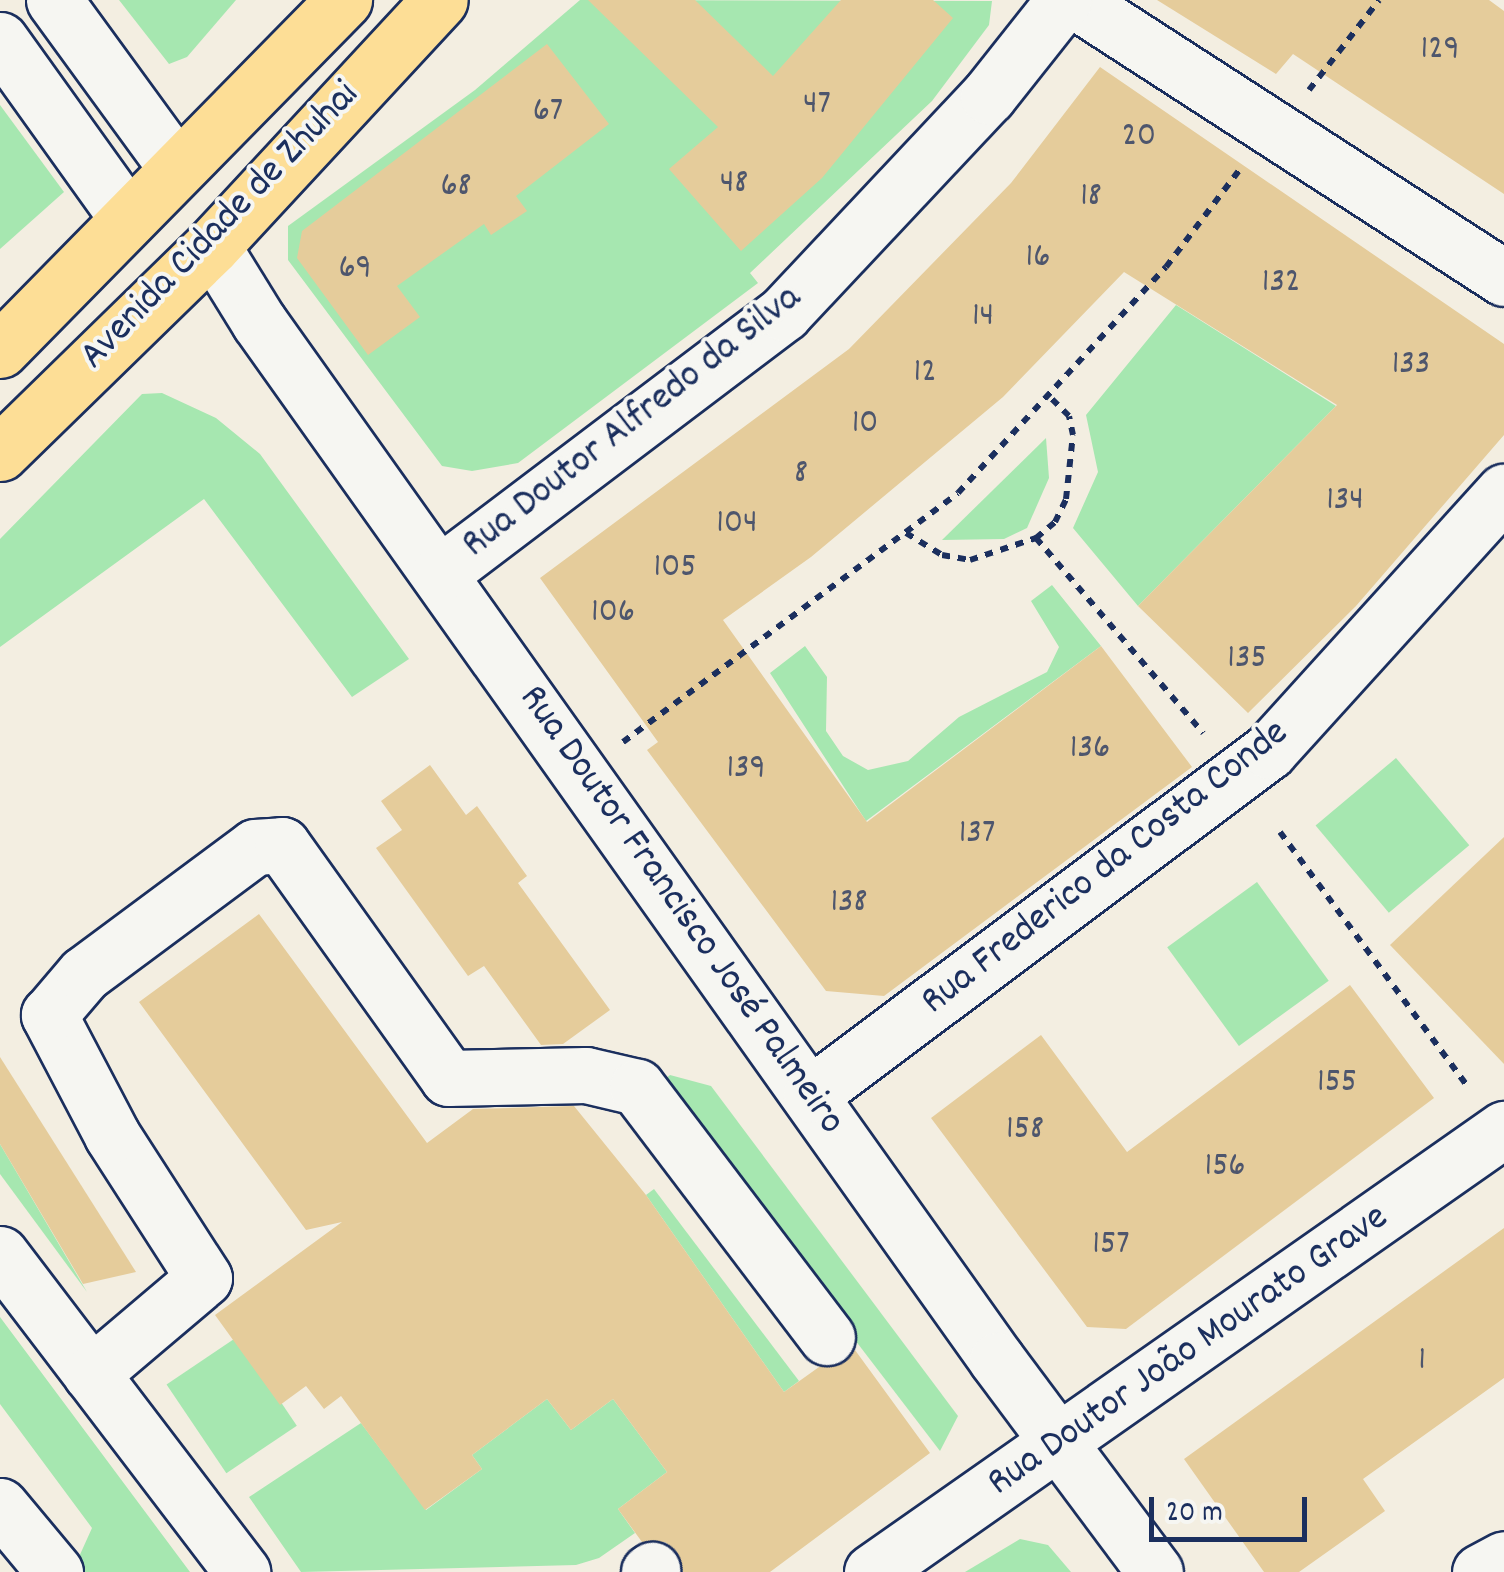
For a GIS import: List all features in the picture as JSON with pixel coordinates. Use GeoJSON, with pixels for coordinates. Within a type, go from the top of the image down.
{"type":"FeatureCollection","features":[{"type":"Feature","properties":{"kind":"main road","name":"Avenida Cidade de Zhuhai"},"geometry":{"type":"LineString","coordinates":[[0,350],[344,0]]}},
{"type":"Feature","properties":{"kind":"main road","name":"Avenida Cidade de Zhuhai"},"geometry":{"type":"LineString","coordinates":[[0,452],[212,246],[440,0]]}},
{"type":"Feature","properties":{"kind":"street"},"geometry":{"type":"LineString","coordinates":[[54,0],[176,167]]}},
{"type":"Feature","properties":{"kind":"street","name":"Rua Doutor Alfredo da Silva"},"geometry":{"type":"LineString","coordinates":[[440,574],[784,313],[988,96],[1064,0]]}},
{"type":"Feature","properties":{"kind":"street"},"geometry":{"type":"LineString","coordinates":[[1074,0],[1504,278]]}},
{"type":"Feature","properties":{"kind":"street"},"geometry":{"type":"LineString","coordinates":[[0,40],[128,219]]}},
{"type":"Feature","properties":{"kind":"street","name":"Rua Doutor Francisco José Palmeiro"},"geometry":{"type":"LineString","coordinates":[[212,246],[440,574],[1155,1572]]}},
{"type":"Feature","properties":{"kind":"street","name":"Rua Frederico da Costa Conde"},"geometry":{"type":"LineString","coordinates":[[811,1094],[1269,752],[1504,492]]}},
{"type":"Feature","properties":{"kind":"street"},"geometry":{"type":"LineString","coordinates":[[91,1374],[204,1278],[112,1136],[49,1015],[84,974],[255,847],[282,845],[448,1078],[586,1074],[637,1087],[827,1337]]}},
{"type":"Feature","properties":{"kind":"street","name":"Rua Doutor João Mourato Grave"},"geometry":{"type":"LineString","coordinates":[[872,1572],[1504,1129]]}},
{"type":"Feature","properties":{"kind":"street"},"geometry":{"type":"LineString","coordinates":[[0,1254],[242,1572]]}},
{"type":"Feature","properties":{"kind":"street"},"geometry":{"type":"LineString","coordinates":[[0,1506],[55,1572]]}},
{"type":"Feature","properties":{"kind":"street"},"geometry":{"type":"LineString","coordinates":[[1480,1572],[1504,1560]]}},
{"type":"Feature","properties":{"kind":"path"},"geometry":{"type":"LineString","coordinates":[[1300,104],[1379,0]]}},
{"type":"Feature","properties":{"kind":"path"},"geometry":{"type":"LineString","coordinates":[[581,772],[958,493],[1166,267],[1249,158]]}},
{"type":"Feature","properties":{"kind":"path"},"geometry":{"type":"LineString","coordinates":[[906,533],[942,555],[970,560],[1036,538],[1055,522],[1071,470],[1069,416],[1048,396]]}},
{"type":"Feature","properties":{"kind":"path"},"geometry":{"type":"LineString","coordinates":[[1036,538],[1211,742]]}},
{"type":"Feature","properties":{"kind":"path"},"geometry":{"type":"LineString","coordinates":[[1280,832],[1468,1088]]}},
{"type":"Feature","properties":{"kind":"green space"},"geometry":{"type":"Polygon","coordinates":[[[119,0],[236,0],[187,57],[169,64],[119,0]]]}},
{"type":"Feature","properties":{"kind":"green space"},"geometry":{"type":"Polygon","coordinates":[[[580,0],[992,1],[989,25],[932,101],[750,273],[758,283],[518,463],[472,471],[442,466],[288,260],[288,226],[475,90],[580,0]]]}},
{"type":"Feature","properties":{"kind":"green space"},"geometry":{"type":"Polygon","coordinates":[[[0,105],[64,192],[0,249],[0,105]]]}},
{"type":"Feature","properties":{"kind":"green space"},"geometry":{"type":"Polygon","coordinates":[[[1176,305],[1336,406],[1138,606],[1073,528],[1098,472],[1086,415],[1176,305]]]}},
{"type":"Feature","properties":{"kind":"green space"},"geometry":{"type":"Polygon","coordinates":[[[162,393],[216,418],[260,454],[409,659],[352,697],[204,499],[0,647],[0,539],[142,394],[162,393]]]}},
{"type":"Feature","properties":{"kind":"green space"},"geometry":{"type":"Polygon","coordinates":[[[1046,438],[1049,478],[1027,528],[1004,539],[942,540],[1046,438]]]}},
{"type":"Feature","properties":{"kind":"green space"},"geometry":{"type":"Polygon","coordinates":[[[1052,585],[1101,646],[866,821],[770,673],[805,646],[827,677],[826,731],[843,756],[868,770],[908,761],[959,717],[1047,672],[1059,647],[1031,601],[1052,585]]]}},
{"type":"Feature","properties":{"kind":"green space"},"geometry":{"type":"Polygon","coordinates":[[[1396,758],[1469,845],[1389,913],[1316,825],[1396,758]]]}},
{"type":"Feature","properties":{"kind":"green space"},"geometry":{"type":"Polygon","coordinates":[[[1257,882],[1329,981],[1239,1046],[1167,947],[1257,882]]]}},
{"type":"Feature","properties":{"kind":"green space"},"geometry":{"type":"Polygon","coordinates":[[[670,1075],[711,1086],[958,1416],[940,1451],[659,1084],[670,1075]]]}},
{"type":"Feature","properties":{"kind":"green space"},"geometry":{"type":"Polygon","coordinates":[[[0,1144],[87,1292],[0,1174],[0,1144]]]}},
{"type":"Feature","properties":{"kind":"green space"},"geometry":{"type":"Polygon","coordinates":[[[654,1189],[799,1381],[784,1392],[646,1195],[654,1189]]]}},
{"type":"Feature","properties":{"kind":"green space"},"geometry":{"type":"Polygon","coordinates":[[[0,1317],[190,1572],[85,1572],[78,1559],[92,1528],[0,1404],[0,1317]]]}},
{"type":"Feature","properties":{"kind":"green space"},"geometry":{"type":"Polygon","coordinates":[[[237,1337],[297,1426],[226,1473],[167,1385],[237,1337]]]}},
{"type":"Feature","properties":{"kind":"green space"},"geometry":{"type":"Polygon","coordinates":[[[547,1399],[571,1430],[613,1399],[667,1472],[618,1509],[635,1533],[599,1558],[576,1565],[301,1572],[249,1497],[361,1423],[426,1510],[482,1469],[472,1455],[547,1399]]]}},
{"type":"Feature","properties":{"kind":"green space"},"geometry":{"type":"Polygon","coordinates":[[[1020,1539],[1048,1545],[1071,1572],[965,1572],[1020,1539]]]}},
{"type":"Feature","properties":{"kind":"building"},"geometry":{"type":"Polygon","coordinates":[[[588,0],[695,0],[773,76],[841,0],[933,0],[953,18],[822,178],[741,251],[669,169],[718,127],[588,0]]]}},
{"type":"Feature","properties":{"kind":"building"},"geometry":{"type":"Polygon","coordinates":[[[1157,0],[1489,0],[1504,11],[1504,194],[1293,54],[1276,74],[1157,0]]]}},
{"type":"Feature","properties":{"kind":"building"},"geometry":{"type":"Polygon","coordinates":[[[547,44],[609,124],[516,196],[527,211],[491,235],[484,224],[397,286],[420,317],[368,355],[297,258],[302,231],[547,44]]]}},
{"type":"Feature","properties":{"kind":"building"},"geometry":{"type":"Polygon","coordinates":[[[1100,67],[1504,344],[1504,435],[1356,606],[1248,713],[1138,606],[1337,405],[1124,272],[1003,397],[811,557],[723,620],[867,822],[1101,646],[1192,767],[884,996],[826,991],[647,750],[658,742],[540,578],[849,349],[1011,183],[1100,67]]]}},
{"type":"Feature","properties":{"kind":"building"},"geometry":{"type":"Polygon","coordinates":[[[430,765],[466,815],[477,806],[527,876],[518,883],[610,1010],[563,1044],[541,1045],[484,966],[468,976],[376,848],[402,830],[381,801],[430,765]]]}},
{"type":"Feature","properties":{"kind":"building"},"geometry":{"type":"Polygon","coordinates":[[[1504,837],[1504,1064],[1390,945],[1504,837]]]}},
{"type":"Feature","properties":{"kind":"building"},"geometry":{"type":"Polygon","coordinates":[[[259,914],[427,1143],[473,1109],[574,1106],[646,1195],[784,1392],[819,1367],[845,1362],[855,1350],[930,1453],[770,1572],[683,1572],[677,1552],[665,1542],[642,1542],[618,1509],[667,1472],[613,1399],[571,1430],[547,1399],[472,1455],[482,1469],[425,1510],[341,1396],[324,1409],[306,1386],[280,1405],[215,1315],[342,1222],[306,1230],[139,1002],[259,914]]]}},
{"type":"Feature","properties":{"kind":"building"},"geometry":{"type":"Polygon","coordinates":[[[1350,985],[1434,1098],[1126,1329],[1087,1327],[931,1118],[1041,1035],[1127,1152],[1350,985]]]}},
{"type":"Feature","properties":{"kind":"building"},"geometry":{"type":"Polygon","coordinates":[[[0,1057],[136,1272],[83,1284],[0,1144],[0,1057]]]}},
{"type":"Feature","properties":{"kind":"building"},"geometry":{"type":"Polygon","coordinates":[[[1504,1228],[1504,1378],[1363,1479],[1385,1511],[1299,1572],[1264,1572],[1184,1459],[1504,1228]]]}}]}
